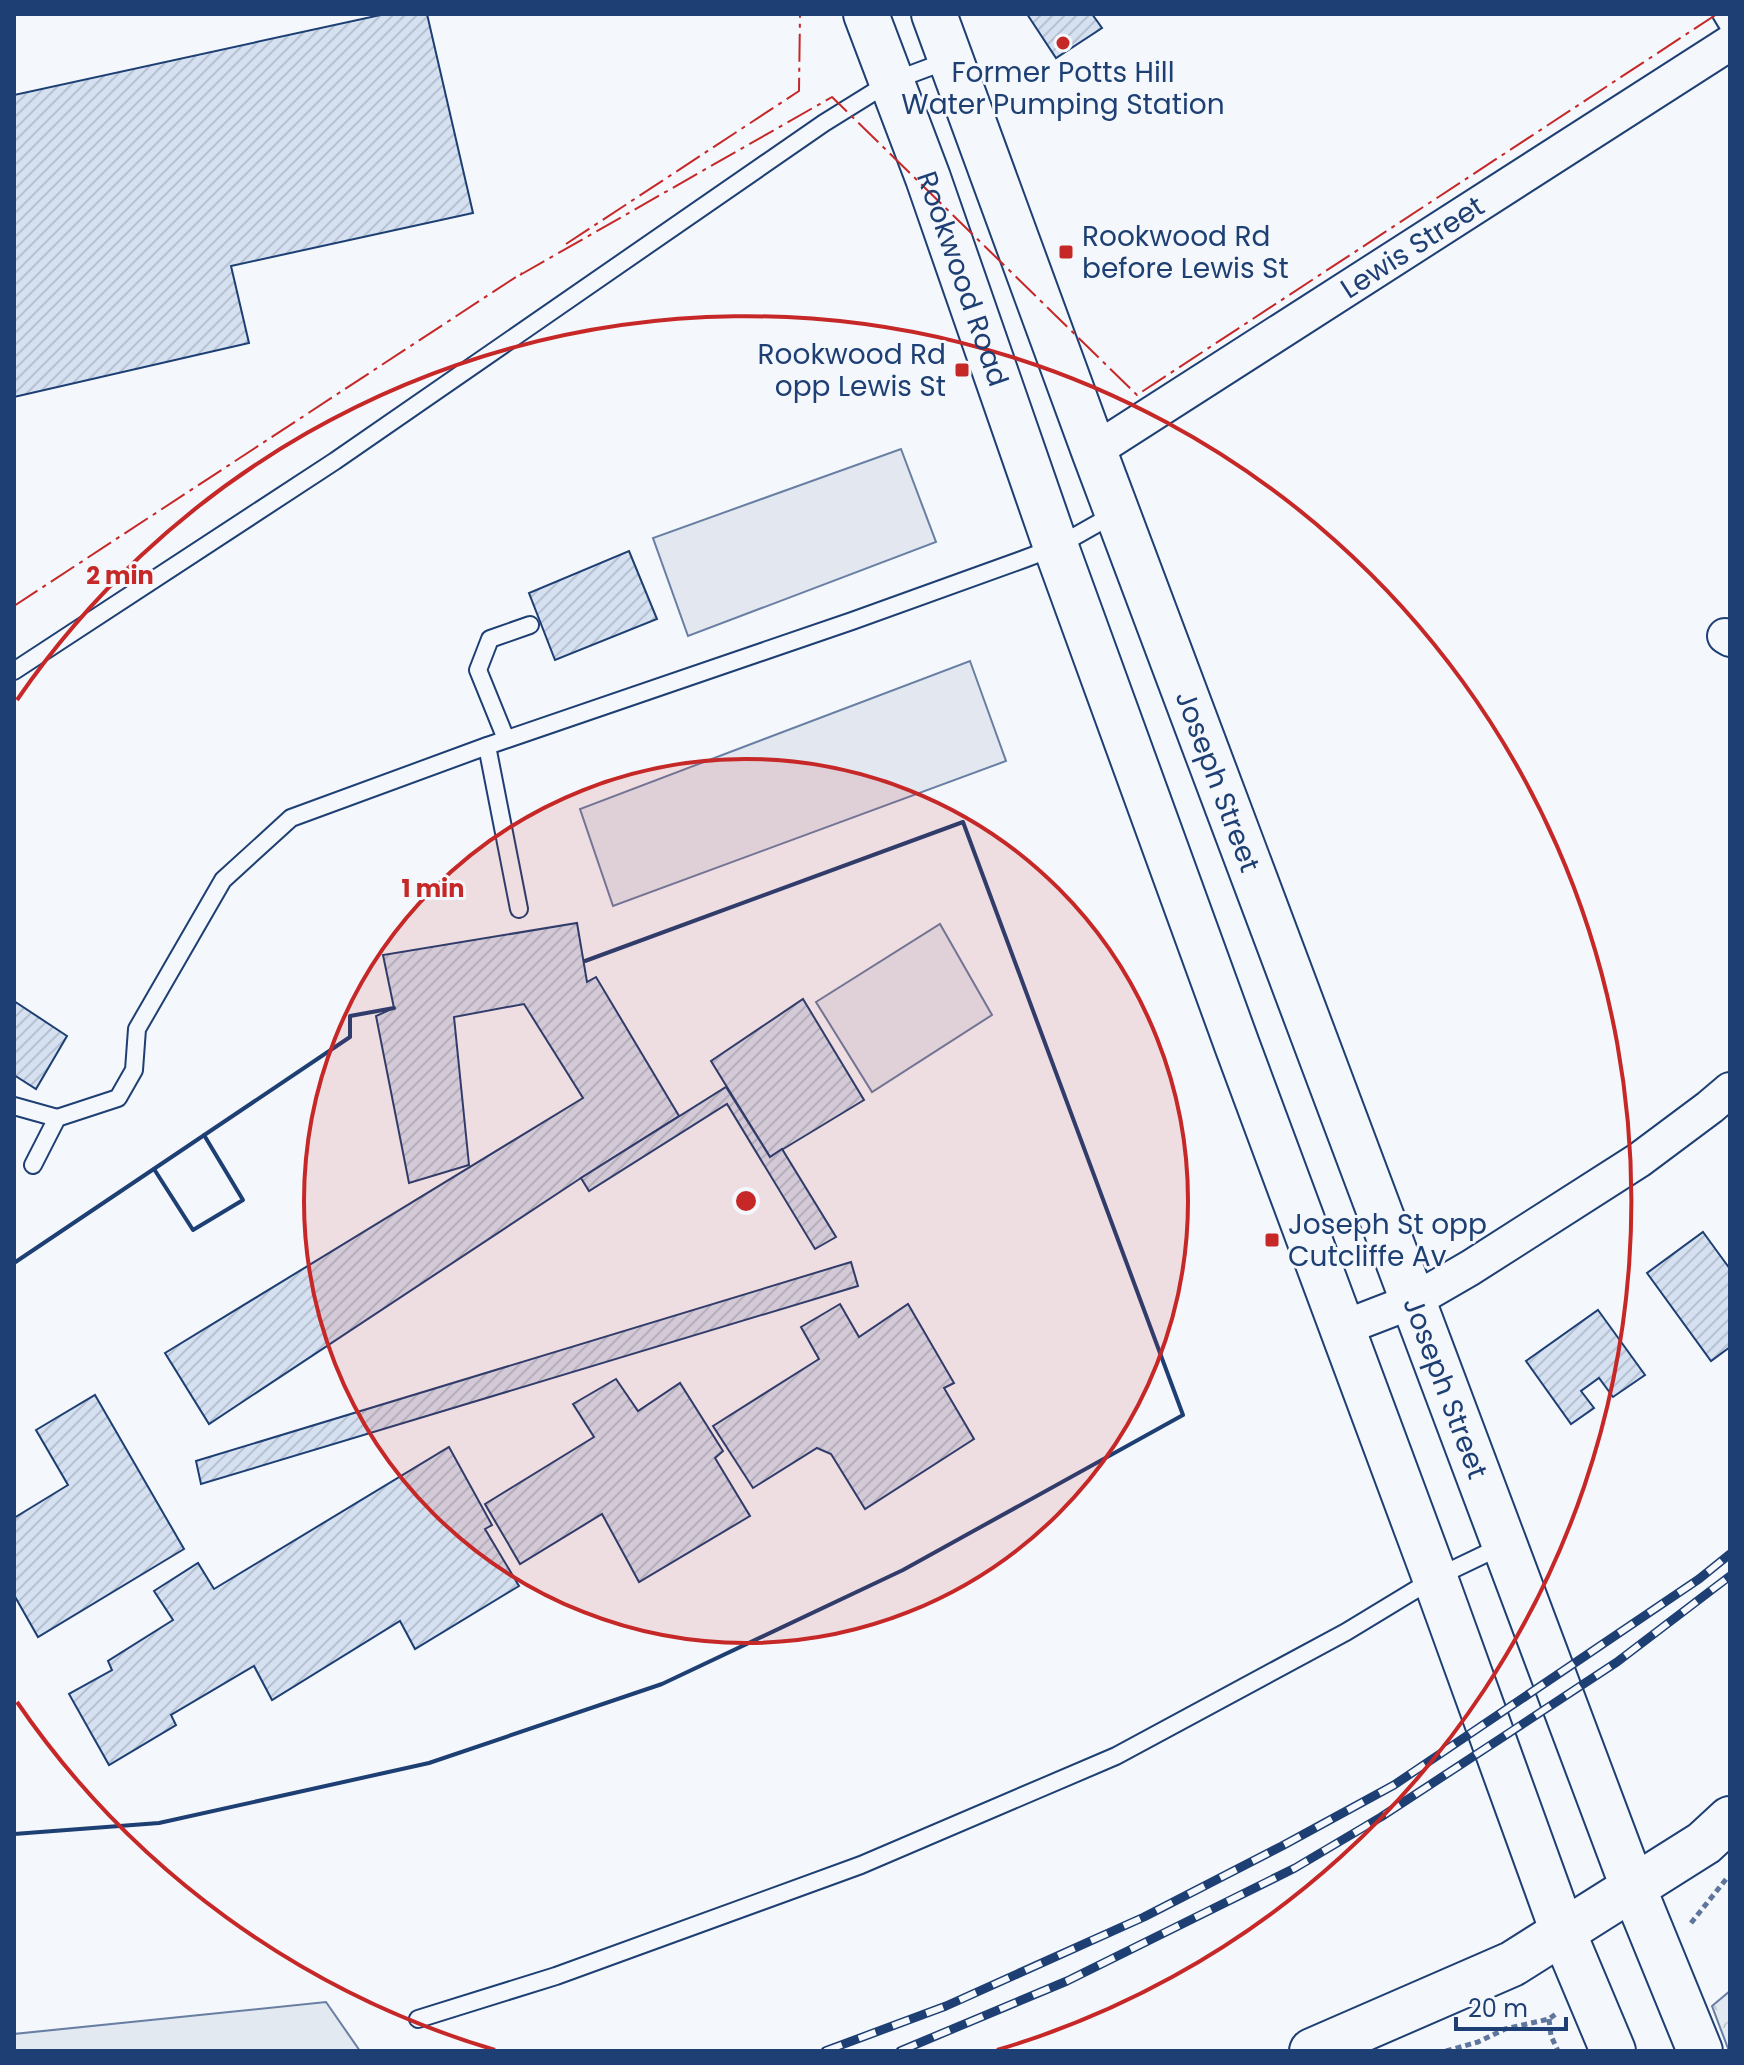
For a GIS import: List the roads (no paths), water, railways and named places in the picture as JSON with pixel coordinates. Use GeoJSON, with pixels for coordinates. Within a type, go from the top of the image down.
{"type":"FeatureCollection","features":[{"type":"Feature","properties":{"kind":"main road","name":"Rookwood Road"},"geometry":{"type":"LineString","coordinates":[[866,14],[928,178],[1056,547]]}},
{"type":"Feature","properties":{"kind":"main road"},"geometry":{"type":"LineString","coordinates":[[934,14],[1094,451]]}},
{"type":"Feature","properties":{"kind":"main road","name":"Joseph Street"},"geometry":{"type":"LineString","coordinates":[[1094,451],[1633,1887],[1700,2051]]}},
{"type":"Feature","properties":{"kind":"main road"},"geometry":{"type":"LineString","coordinates":[[1056,547],[1563,1932],[1613,2051]]}},
{"type":"Feature","properties":{"kind":"main road"},"geometry":{"type":"LineString","coordinates":[[1312,2051],[1512,1964],[1704,1843],[1730,1819]]}},
{"type":"Feature","properties":{"kind":"street","name":"Lewis Street"},"geometry":{"type":"LineString","coordinates":[[1094,451],[1730,43]]}},
{"type":"Feature","properties":{"kind":"street"},"geometry":{"type":"LineString","coordinates":[[1343,1328],[1413,1301],[1470,1268],[1639,1160],[1730,1090]]}},
{"type":"Feature","properties":{"kind":"lane"},"geometry":{"type":"LineString","coordinates":[[1721,14],[1730,29]]}},
{"type":"Feature","properties":{"kind":"lane"},"geometry":{"type":"LineString","coordinates":[[14,671],[335,461],[811,132],[890,82],[950,59]]}},
{"type":"Feature","properties":{"kind":"lane"},"geometry":{"type":"LineString","coordinates":[[14,1106],[57,1118],[118,1098],[134,1070],[137,1029],[223,880],[291,818],[506,739],[852,621],[1056,547],[1117,513]]}},
{"type":"Feature","properties":{"kind":"lane"},"geometry":{"type":"LineString","coordinates":[[506,739],[478,670],[490,639],[530,625]]}},
{"type":"Feature","properties":{"kind":"lane"},"geometry":{"type":"LineString","coordinates":[[487,746],[519,909]]}},
{"type":"Feature","properties":{"kind":"lane"},"geometry":{"type":"LineString","coordinates":[[33,1165],[57,1118]]}},
{"type":"Feature","properties":{"kind":"lane"},"geometry":{"type":"LineString","coordinates":[[418,2019],[556,1976],[861,1865],[1116,1756],[1346,1632],[1435,1578],[1505,1545]]}},
{"type":"Feature","properties":{"kind":"railway"},"geometry":{"type":"LineString","coordinates":[[825,2051],[946,2006],[1144,1917],[1394,1785],[1699,1579],[1730,1554]]}},
{"type":"Feature","properties":{"kind":"railway"},"geometry":{"type":"LineString","coordinates":[[900,2051],[1067,1981],[1295,1868],[1381,1817],[1617,1662],[1730,1576]]}},
{"type":"Feature","properties":{"kind":"place","name":"Former Potts Hill Water Pumping Station"},"geometry":{"type":"Point","coordinates":[1063,43]}},
{"type":"Feature","properties":{"kind":"place","name":"Rookwood Rd before Lewis St"},"geometry":{"type":"Point","coordinates":[1066,252]}},
{"type":"Feature","properties":{"kind":"place","name":"Rookwood Rd opp Lewis St"},"geometry":{"type":"Point","coordinates":[962,370]}},
{"type":"Feature","properties":{"kind":"place","name":"Joseph St opp Cutcliffe Av"},"geometry":{"type":"Point","coordinates":[1272,1240]}}]}
